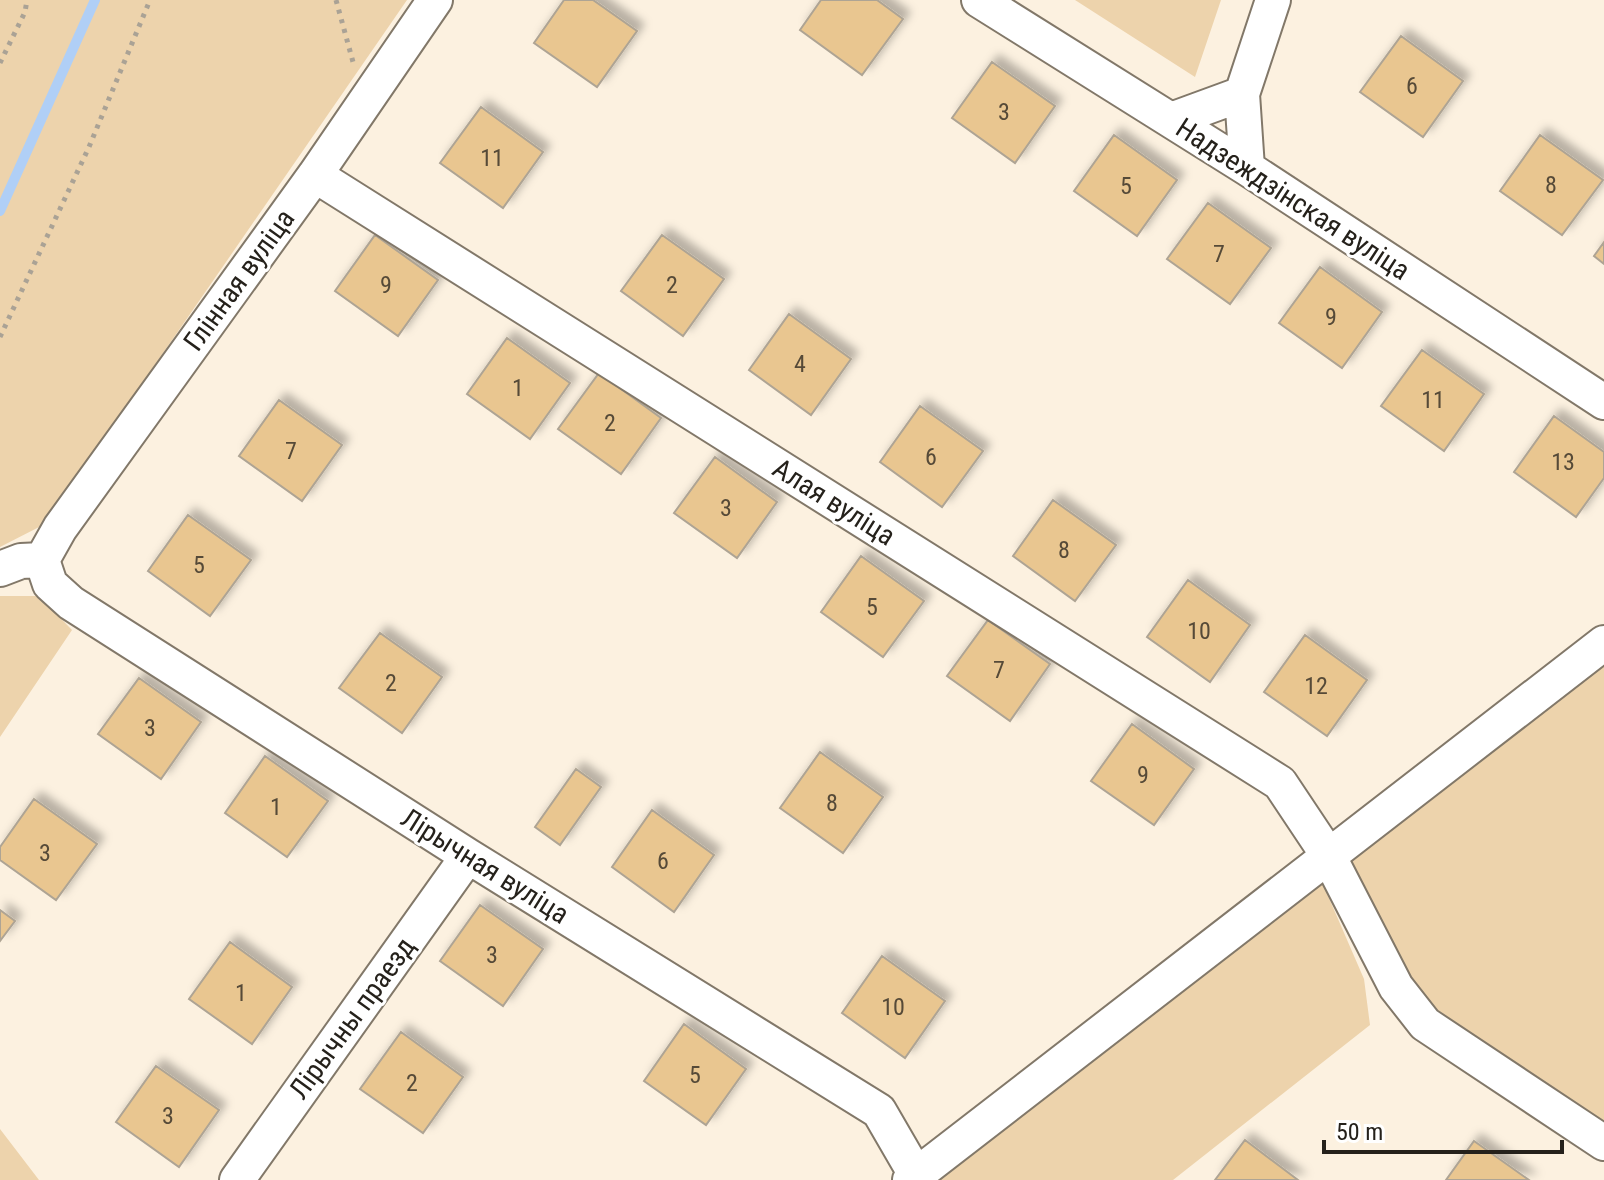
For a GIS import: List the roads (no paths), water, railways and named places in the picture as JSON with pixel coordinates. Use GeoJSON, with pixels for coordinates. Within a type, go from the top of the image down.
{"type":"FeatureCollection","features":[{"type":"Feature","properties":{"kind":"street","name":"Глінная вуліца"},"geometry":{"type":"LineString","coordinates":[[42,560],[60,528],[315,175],[435,0]]}},
{"type":"Feature","properties":{"kind":"street","name":"Надзеждзінская вуліца"},"geometry":{"type":"LineString","coordinates":[[979,0],[1247,168],[1604,402]]}},
{"type":"Feature","properties":{"kind":"street"},"geometry":{"type":"LineString","coordinates":[[1247,168],[1242,94],[1273,0]]}},
{"type":"Feature","properties":{"kind":"street"},"geometry":{"type":"LineString","coordinates":[[1171,120],[1242,94]]}},
{"type":"Feature","properties":{"kind":"street","name":"Алая вуліца"},"geometry":{"type":"LineString","coordinates":[[315,175],[1280,783],[1328,855],[1396,987],[1425,1024],[1604,1143]]}},
{"type":"Feature","properties":{"kind":"street"},"geometry":{"type":"LineString","coordinates":[[0,569],[21,561],[42,560]]}},
{"type":"Feature","properties":{"kind":"street","name":"Лірычная вуліца"},"geometry":{"type":"LineString","coordinates":[[42,560],[50,584],[71,603],[468,856],[879,1111],[915,1178]]}},
{"type":"Feature","properties":{"kind":"street"},"geometry":{"type":"LineString","coordinates":[[915,1178],[1604,643]]}},
{"type":"Feature","properties":{"kind":"street","name":"Лірычны праезд"},"geometry":{"type":"LineString","coordinates":[[237,1180],[468,856]]}},
{"type":"Feature","properties":{"kind":"waterway"},"geometry":{"type":"LineString","coordinates":[[0,211],[95,0]]}}]}
